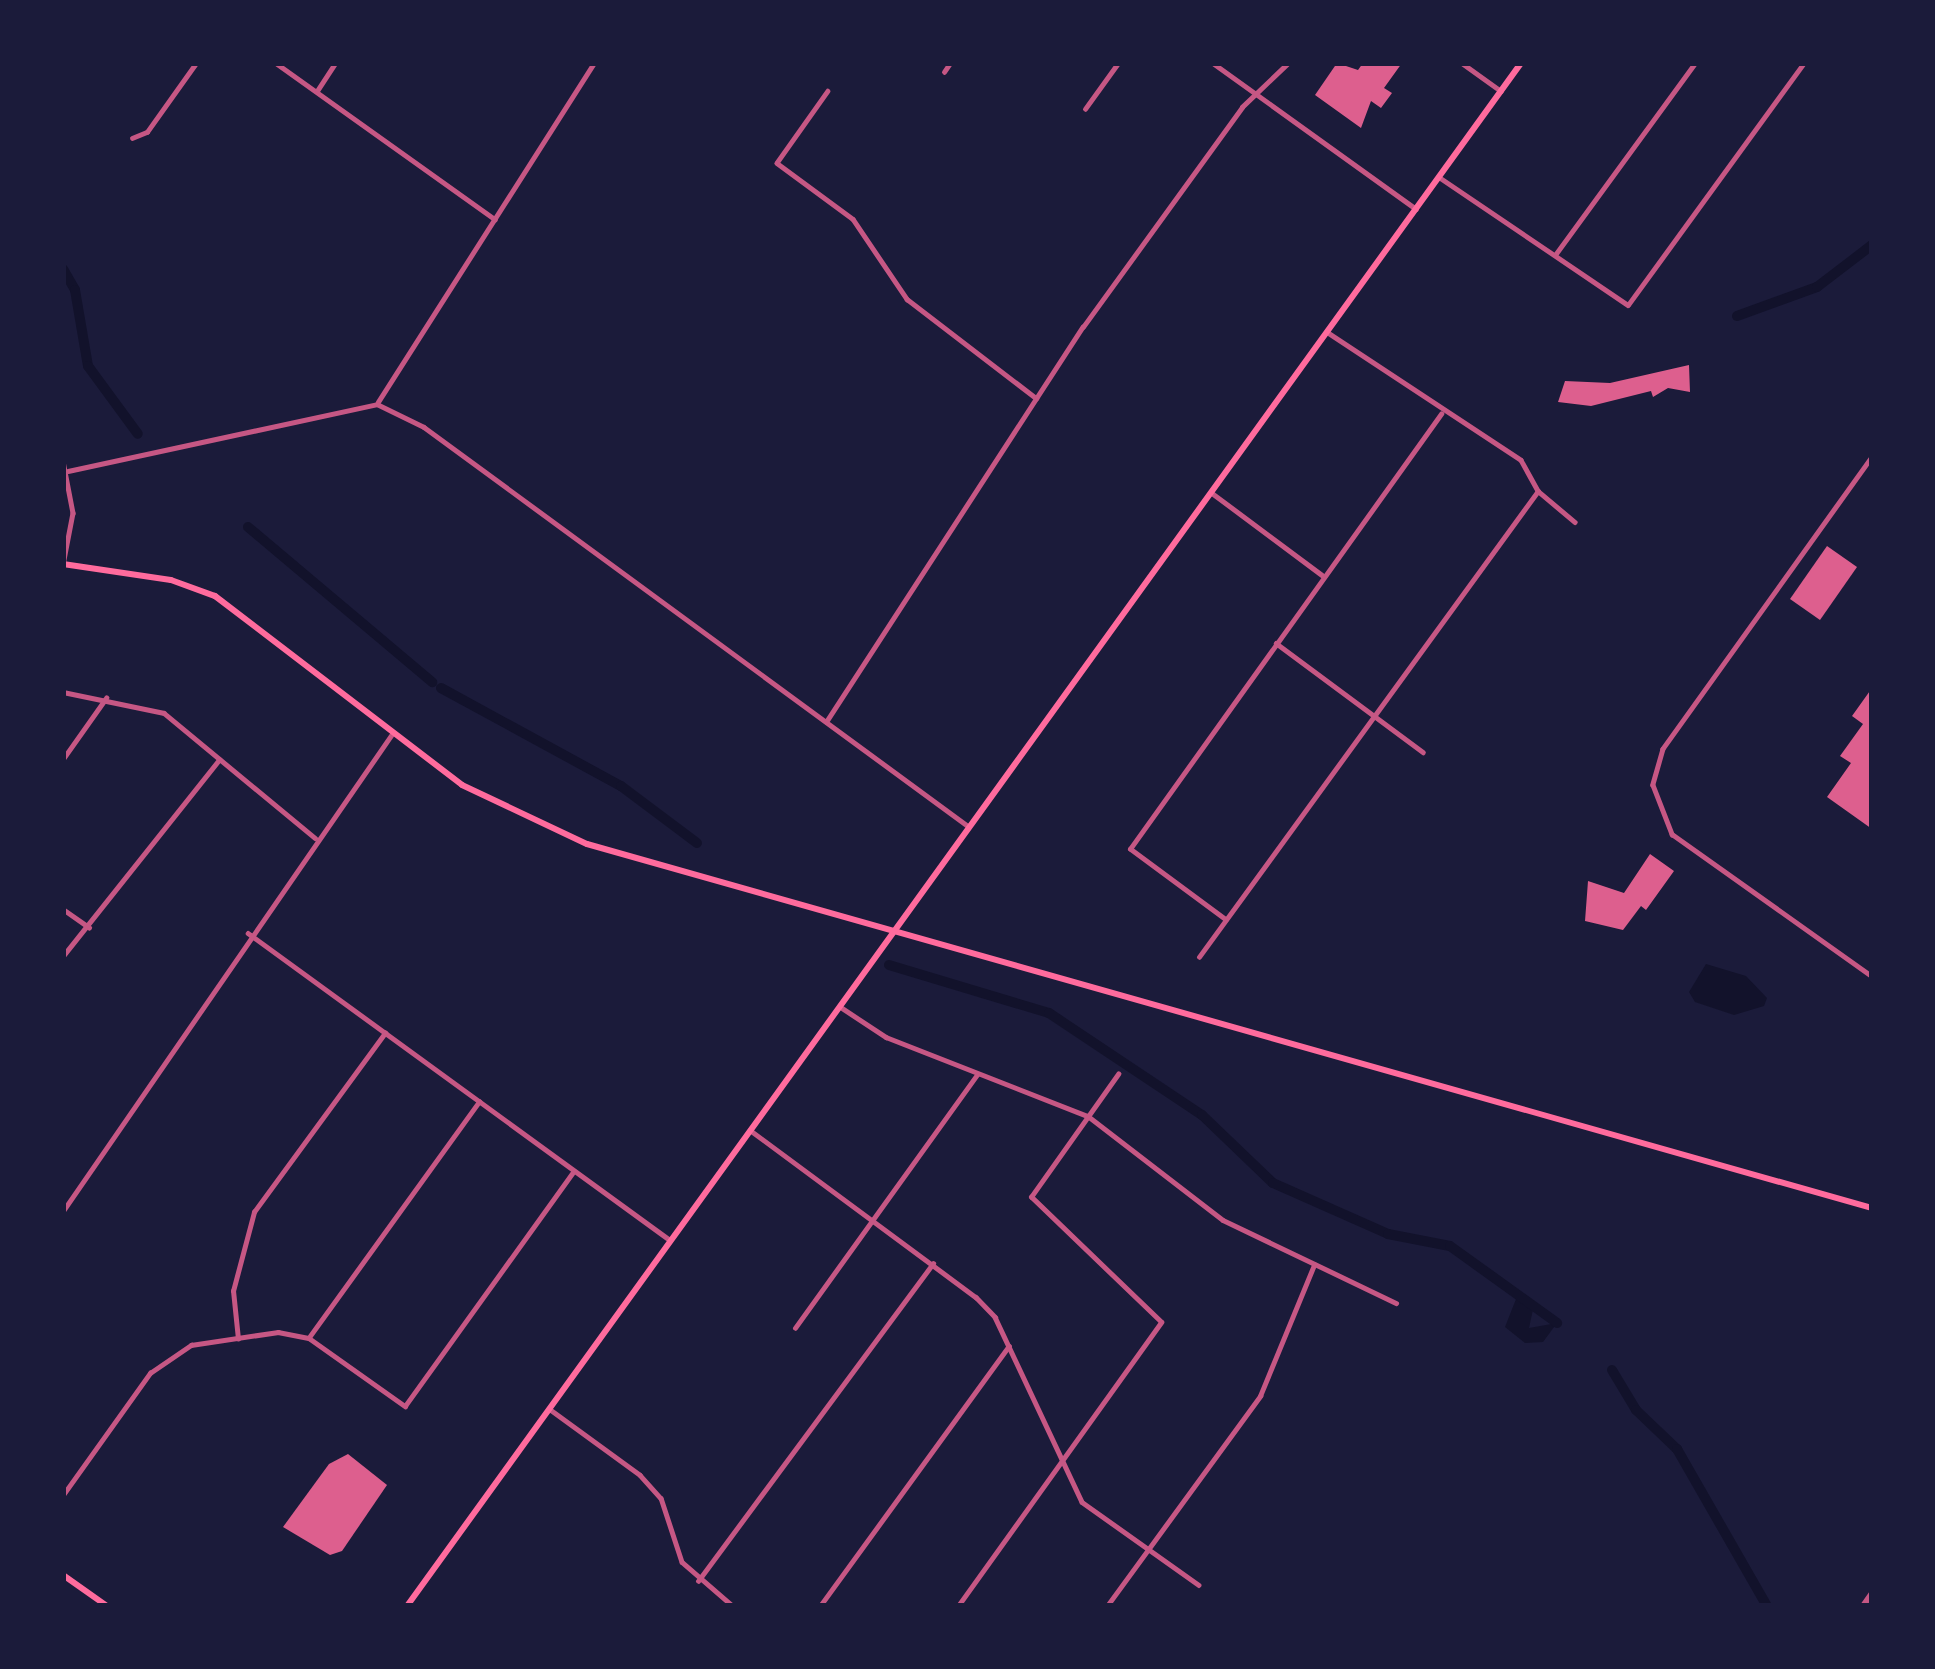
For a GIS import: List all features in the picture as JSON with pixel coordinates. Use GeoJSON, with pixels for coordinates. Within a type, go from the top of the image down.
{"type":"FeatureCollection","features":[{"type":"Feature","properties":{"kind":"main road"},"geometry":{"type":"LineString","coordinates":[[407,1606],[1522,63]]}},
{"type":"Feature","properties":{"kind":"main road"},"geometry":{"type":"LineString","coordinates":[[63,564],[171,580],[215,596],[471,791],[565,836],[1872,1208]]}},
{"type":"Feature","properties":{"kind":"main road"},"geometry":{"type":"LineString","coordinates":[[63,1575],[107,1606]]}},
{"type":"Feature","properties":{"kind":"street"},"geometry":{"type":"LineString","coordinates":[[132,138],[147,132],[196,63]]}},
{"type":"Feature","properties":{"kind":"street"},"geometry":{"type":"LineString","coordinates":[[276,63],[495,219]]}},
{"type":"Feature","properties":{"kind":"street"},"geometry":{"type":"LineString","coordinates":[[317,91],[335,63]]}},
{"type":"Feature","properties":{"kind":"street"},"geometry":{"type":"LineString","coordinates":[[377,404],[593,63]]}},
{"type":"Feature","properties":{"kind":"street"},"geometry":{"type":"LineString","coordinates":[[944,72],[950,63]]}},
{"type":"Feature","properties":{"kind":"street"},"geometry":{"type":"LineString","coordinates":[[1085,109],[1118,63]]}},
{"type":"Feature","properties":{"kind":"street"},"geometry":{"type":"LineString","coordinates":[[1214,63],[1416,209]]}},
{"type":"Feature","properties":{"kind":"street"},"geometry":{"type":"LineString","coordinates":[[826,722],[1036,398],[1242,107],[1259,97],[1288,63]]}},
{"type":"Feature","properties":{"kind":"street"},"geometry":{"type":"LineString","coordinates":[[1462,63],[1502,91]]}},
{"type":"Feature","properties":{"kind":"street"},"geometry":{"type":"LineString","coordinates":[[1555,255],[1695,63]]}},
{"type":"Feature","properties":{"kind":"street"},"geometry":{"type":"LineString","coordinates":[[1439,177],[1628,305],[1804,63]]}},
{"type":"Feature","properties":{"kind":"street"},"geometry":{"type":"LineString","coordinates":[[828,91],[777,163],[853,219],[908,299],[1036,398]]}},
{"type":"Feature","properties":{"kind":"street"},"geometry":{"type":"LineString","coordinates":[[1327,332],[1441,414],[1521,460],[1538,491],[1575,522]]}},
{"type":"Feature","properties":{"kind":"street"},"geometry":{"type":"LineString","coordinates":[[68,471],[377,404],[424,427],[969,827]]}},
{"type":"Feature","properties":{"kind":"street"},"geometry":{"type":"LineString","coordinates":[[1226,920],[1130,849],[1441,414]]}},
{"type":"Feature","properties":{"kind":"street"},"geometry":{"type":"LineString","coordinates":[[1872,457],[1663,749],[1653,785],[1672,834],[1872,976]]}},
{"type":"Feature","properties":{"kind":"street"},"geometry":{"type":"LineString","coordinates":[[63,461],[73,513],[63,564]]}},
{"type":"Feature","properties":{"kind":"street"},"geometry":{"type":"LineString","coordinates":[[1199,957],[1538,491]]}},
{"type":"Feature","properties":{"kind":"street"},"geometry":{"type":"LineString","coordinates":[[1211,492],[1322,575]]}},
{"type":"Feature","properties":{"kind":"street"},"geometry":{"type":"LineString","coordinates":[[1276,643],[1423,752]]}},
{"type":"Feature","properties":{"kind":"street"},"geometry":{"type":"LineString","coordinates":[[63,692],[164,713],[315,838]]}},
{"type":"Feature","properties":{"kind":"street"},"geometry":{"type":"LineString","coordinates":[[63,759],[106,698]]}},
{"type":"Feature","properties":{"kind":"street"},"geometry":{"type":"LineString","coordinates":[[63,1210],[248,933],[392,734]]}},
{"type":"Feature","properties":{"kind":"street"},"geometry":{"type":"LineString","coordinates":[[63,956],[219,760]]}},
{"type":"Feature","properties":{"kind":"street"},"geometry":{"type":"LineString","coordinates":[[63,908],[89,927]]}},
{"type":"Feature","properties":{"kind":"street"},"geometry":{"type":"LineString","coordinates":[[248,933],[670,1240]]}},
{"type":"Feature","properties":{"kind":"street"},"geometry":{"type":"LineString","coordinates":[[842,1008],[977,1076],[1088,1116],[1223,1220],[1396,1303]]}},
{"type":"Feature","properties":{"kind":"street"},"geometry":{"type":"LineString","coordinates":[[238,1340],[238,1252],[254,1212],[385,1033]]}},
{"type":"Feature","properties":{"kind":"street"},"geometry":{"type":"LineString","coordinates":[[958,1606],[1161,1322],[1031,1197],[1118,1075]]}},
{"type":"Feature","properties":{"kind":"street"},"geometry":{"type":"LineString","coordinates":[[795,1328],[977,1076]]}},
{"type":"Feature","properties":{"kind":"street"},"geometry":{"type":"LineString","coordinates":[[309,1338],[479,1102]]}},
{"type":"Feature","properties":{"kind":"street"},"geometry":{"type":"LineString","coordinates":[[750,1130],[976,1297],[1009,1346],[1082,1502],[1199,1585]]}},
{"type":"Feature","properties":{"kind":"street"},"geometry":{"type":"LineString","coordinates":[[63,1495],[150,1373],[191,1345],[278,1332],[309,1338],[405,1406],[574,1171]]}},
{"type":"Feature","properties":{"kind":"street"},"geometry":{"type":"LineString","coordinates":[[698,1581],[933,1262]]}},
{"type":"Feature","properties":{"kind":"street"},"geometry":{"type":"LineString","coordinates":[[1107,1606],[1260,1396],[1314,1264]]}},
{"type":"Feature","properties":{"kind":"street"},"geometry":{"type":"LineString","coordinates":[[820,1606],[1009,1346]]}},
{"type":"Feature","properties":{"kind":"street"},"geometry":{"type":"LineString","coordinates":[[549,1409],[661,1498],[682,1562],[698,1581],[733,1606]]}},
{"type":"Feature","properties":{"kind":"street"},"geometry":{"type":"LineString","coordinates":[[1863,1606],[1872,1593]]}},
{"type":"Feature","properties":{"kind":"shaded area"},"geometry":{"type":"Polygon","coordinates":[[[1706,964],[1746,976],[1767,998],[1764,1006],[1734,1015],[1695,1002],[1689,992],[1706,964]]]}},
{"type":"Feature","properties":{"kind":"shaded area"},"geometry":{"type":"Polygon","coordinates":[[[1518,1294],[1534,1305],[1529,1328],[1557,1323],[1543,1342],[1525,1343],[1505,1327],[1518,1294]]]}},
{"type":"Feature","properties":{"kind":"building"},"geometry":{"type":"Polygon","coordinates":[[[1337,63],[1358,70],[1363,63],[1402,63],[1384,88],[1392,93],[1381,108],[1371,101],[1361,128],[1315,95],[1337,63]]]}},
{"type":"Feature","properties":{"kind":"building"},"geometry":{"type":"Polygon","coordinates":[[[1689,365],[1690,392],[1668,388],[1653,397],[1651,391],[1591,406],[1558,402],[1565,381],[1610,383],[1689,365]]]}},
{"type":"Feature","properties":{"kind":"building"},"geometry":{"type":"Polygon","coordinates":[[[1827,546],[1857,567],[1820,620],[1790,599],[1827,546]]]}},
{"type":"Feature","properties":{"kind":"building"},"geometry":{"type":"Polygon","coordinates":[[[1872,688],[1872,829],[1827,797],[1851,763],[1840,756],[1863,724],[1852,716],[1872,688]]]}},
{"type":"Feature","properties":{"kind":"building"},"geometry":{"type":"Polygon","coordinates":[[[1650,854],[1674,871],[1646,910],[1641,906],[1623,930],[1585,921],[1588,881],[1624,893],[1650,854]]]}},
{"type":"Feature","properties":{"kind":"building"},"geometry":{"type":"Polygon","coordinates":[[[348,1454],[387,1485],[342,1551],[330,1555],[283,1527],[329,1464],[348,1454]]]}},
{"type":"Feature","properties":{"kind":"waterway"},"geometry":{"type":"LineString","coordinates":[[1737,316],[1817,287],[1872,245]]}},
{"type":"Feature","properties":{"kind":"waterway"},"geometry":{"type":"LineString","coordinates":[[63,269],[75,290],[88,366],[138,434]]}},
{"type":"Feature","properties":{"kind":"waterway"},"geometry":{"type":"LineString","coordinates":[[248,527],[432,682]]}},
{"type":"Feature","properties":{"kind":"waterway"},"geometry":{"type":"LineString","coordinates":[[441,688],[621,786],[697,843]]}},
{"type":"Feature","properties":{"kind":"waterway"},"geometry":{"type":"LineString","coordinates":[[889,965],[1049,1013],[1202,1115],[1273,1183],[1388,1234],[1450,1246],[1557,1323]]}},
{"type":"Feature","properties":{"kind":"waterway"},"geometry":{"type":"LineString","coordinates":[[1612,1370],[1636,1410],[1677,1449],[1767,1606]]}}]}
